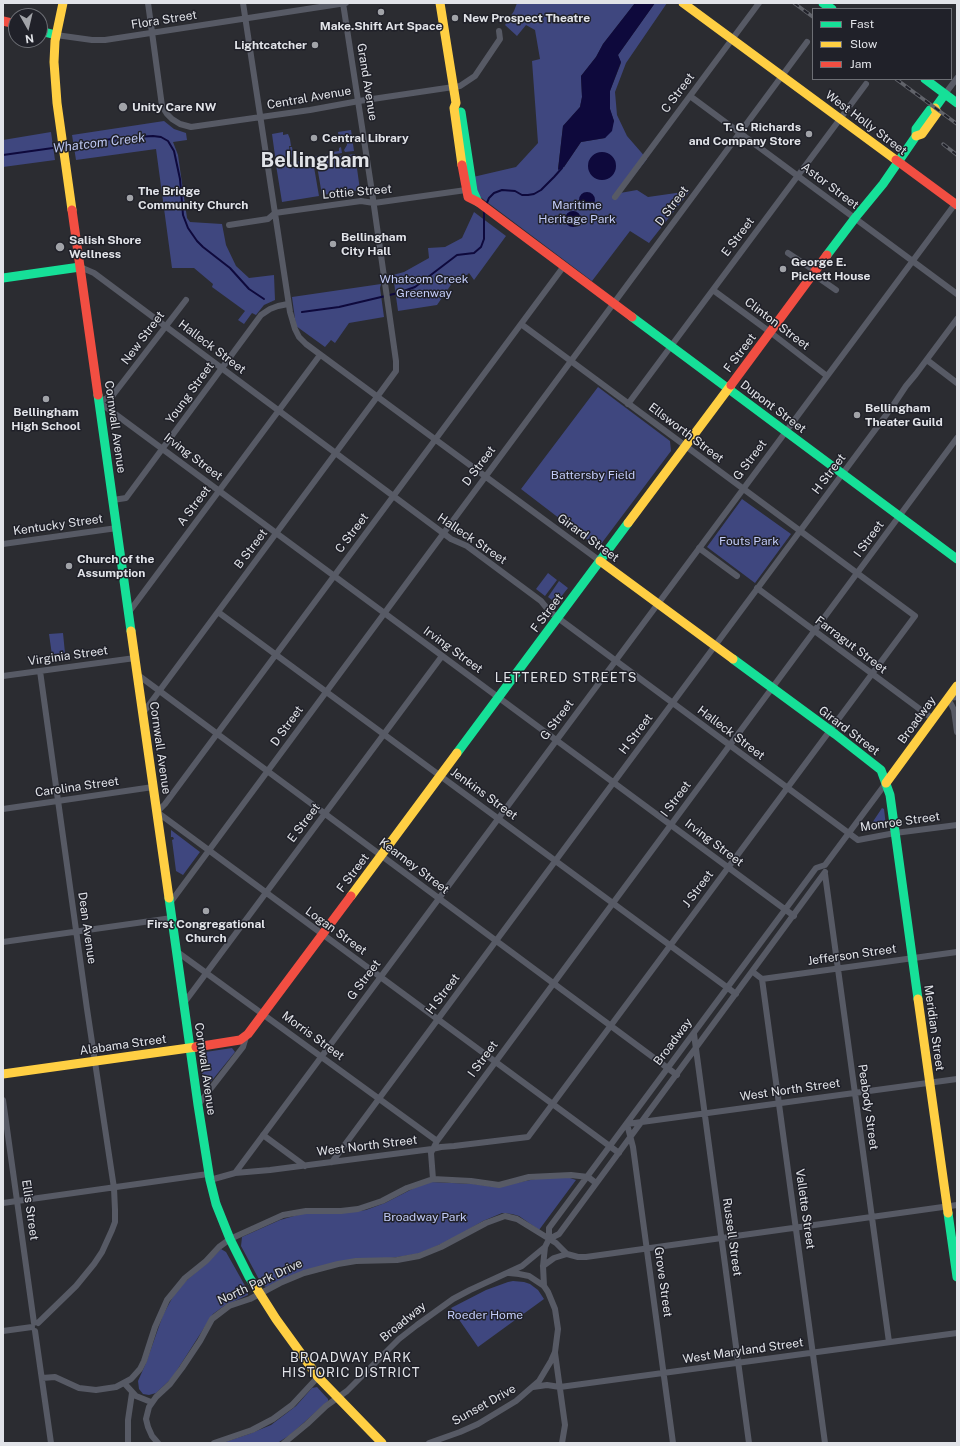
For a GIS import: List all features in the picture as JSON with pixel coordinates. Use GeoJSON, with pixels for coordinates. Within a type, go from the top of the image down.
{"type":"FeatureCollection","features":[{"type":"Feature","properties":{"kind":"street","name":"Cornwall Avenue"},"geometry":{"type":"LineString","coordinates":[[63,3],[56,35],[54,62],[55,90],[209,1177],[216,1204],[241,1262],[284,1332],[318,1377],[382,1443]]}},
{"type":"Feature","properties":{"kind":"street"},"geometry":{"type":"LineString","coordinates":[[148,3],[152,33]]}},
{"type":"Feature","properties":{"kind":"street","name":"Girard Street"},"geometry":{"type":"LineString","coordinates":[[243,3],[288,304],[292,321],[299,337],[320,355],[830,731],[881,770],[886,783]]}},
{"type":"Feature","properties":{"kind":"street","name":"Flora Street"},"geometry":{"type":"LineString","coordinates":[[56,35],[92,40],[152,33],[344,3]]}},
{"type":"Feature","properties":{"kind":"street","name":"Grand Avenue"},"geometry":{"type":"LineString","coordinates":[[344,3],[396,361],[396,368],[393,376],[378,397]]}},
{"type":"Feature","properties":{"kind":"street","name":"Dupont Street"},"geometry":{"type":"LineString","coordinates":[[440,3],[453,88],[456,103],[460,107],[469,189],[478,202],[957,559]]}},
{"type":"Feature","properties":{"kind":"street","name":"West Holly Street"},"geometry":{"type":"LineString","coordinates":[[684,3],[956,204]]}},
{"type":"Feature","properties":{"kind":"street","name":"C Street"},"geometry":{"type":"LineString","coordinates":[[615,197],[759,3]]}},
{"type":"Feature","properties":{"kind":"street","name":"Central Avenue"},"geometry":{"type":"LineString","coordinates":[[152,33],[162,106],[167,114],[180,124],[191,127],[260,118],[460,86],[475,76],[500,39],[499,31]]}},
{"type":"Feature","properties":{"kind":"street"},"geometry":{"type":"LineString","coordinates":[[48,33],[56,35]]}},
{"type":"Feature","properties":{"kind":"street","name":"D Street"},"geometry":{"type":"LineString","coordinates":[[170,903],[807,42]]}},
{"type":"Feature","properties":{"kind":"street","name":"F Street"},"geometry":{"type":"LineString","coordinates":[[198,1105],[243,1047],[246,1037],[382,856],[685,446],[855,218],[883,184],[916,136],[922,134],[936,113],[935,108],[957,78]]}},
{"type":"Feature","properties":{"kind":"street"},"geometry":{"type":"LineString","coordinates":[[926,80],[957,103]]}},
{"type":"Feature","properties":{"kind":"street","name":"E Street"},"geometry":{"type":"LineString","coordinates":[[628,404],[866,84]]}},
{"type":"Feature","properties":{"kind":"street","name":"Astor Street"},"geometry":{"type":"LineString","coordinates":[[690,96],[957,294]]}},
{"type":"Feature","properties":{"kind":"street","name":"Lottie Street"},"geometry":{"type":"LineString","coordinates":[[229,225],[268,219],[275,213],[361,201],[374,203],[469,189]]}},
{"type":"Feature","properties":{"kind":"street","name":"G Street"},"geometry":{"type":"LineString","coordinates":[[234,1173],[912,261],[956,204]]}},
{"type":"Feature","properties":{"kind":"street"},"geometry":{"type":"LineString","coordinates":[[788,253],[836,290]]}},
{"type":"Feature","properties":{"kind":"street","name":"C Street"},"geometry":{"type":"LineString","coordinates":[[157,812],[217,734],[564,266]]}},
{"type":"Feature","properties":{"kind":"street"},"geometry":{"type":"LineString","coordinates":[[3,278],[80,267]]}},
{"type":"Feature","properties":{"kind":"street","name":"Halleck Street"},"geometry":{"type":"LineString","coordinates":[[80,267],[91,272],[222,368],[451,539],[467,546],[541,601],[550,612],[615,661],[848,833]]}},
{"type":"Feature","properties":{"kind":"street","name":"Clinton Street"},"geometry":{"type":"LineString","coordinates":[[713,290],[827,376]]}},
{"type":"Feature","properties":{"kind":"street","name":"New Street"},"geometry":{"type":"LineString","coordinates":[[99,402],[113,395],[186,300]]}},
{"type":"Feature","properties":{"kind":"street","name":"Young Street"},"geometry":{"type":"LineString","coordinates":[[113,500],[126,498],[264,312],[270,308],[288,304]]}},
{"type":"Feature","properties":{"kind":"street","name":"H Street"},"geometry":{"type":"LineString","coordinates":[[332,1162],[957,319]]}},
{"type":"Feature","properties":{"kind":"street","name":"Ellsworth Street"},"geometry":{"type":"LineString","coordinates":[[521,324],[915,616]]}},
{"type":"Feature","properties":{"kind":"street","name":"A Street"},"geometry":{"type":"LineString","coordinates":[[129,612],[320,355]]}},
{"type":"Feature","properties":{"kind":"street"},"geometry":{"type":"LineString","coordinates":[[927,360],[957,383]]}},
{"type":"Feature","properties":{"kind":"street","name":"B Street"},"geometry":{"type":"LineString","coordinates":[[143,713],[378,397]]}},
{"type":"Feature","properties":{"kind":"street","name":"Irving Street"},"geometry":{"type":"LineString","coordinates":[[99,402],[794,916]]}},
{"type":"Feature","properties":{"kind":"street","name":"I Street"},"geometry":{"type":"LineString","coordinates":[[432,1149],[957,438]]}},
{"type":"Feature","properties":{"kind":"street","name":"Kentucky Street"},"geometry":{"type":"LineString","coordinates":[[3,544],[117,528]]}},
{"type":"Feature","properties":{"kind":"street"},"geometry":{"type":"LineString","coordinates":[[699,548],[737,576]]}},
{"type":"Feature","properties":{"kind":"street","name":"Farragut Street"},"geometry":{"type":"LineString","coordinates":[[758,588],[933,719]]}},
{"type":"Feature","properties":{"kind":"street","name":"Jenkins Street"},"geometry":{"type":"LineString","coordinates":[[218,612],[736,994]]}},
{"type":"Feature","properties":{"kind":"street","name":"J Street"},"geometry":{"type":"LineString","coordinates":[[528,1137],[915,616]]}},
{"type":"Feature","properties":{"kind":"street","name":"E Street"},"geometry":{"type":"LineString","coordinates":[[184,1003],[442,656]]}},
{"type":"Feature","properties":{"kind":"street","name":"Virginia Street"},"geometry":{"type":"LineString","coordinates":[[3,676],[135,658]]}},
{"type":"Feature","properties":{"kind":"street","name":"Dean Avenue"},"geometry":{"type":"LineString","coordinates":[[35,1326],[76,1286],[102,1252],[115,1222],[114,1188],[76,931],[40,671]]}},
{"type":"Feature","properties":{"kind":"street","name":"Kearney Street"},"geometry":{"type":"LineString","coordinates":[[138,675],[677,1074]]}},
{"type":"Feature","properties":{"kind":"street","name":"Broadway"},"geometry":{"type":"LineString","coordinates":[[284,1443],[299,1432],[326,1406],[347,1391],[399,1340],[432,1314],[470,1290],[509,1273],[528,1262],[545,1247],[549,1239],[550,1228],[816,868],[825,865],[933,719],[952,698],[957,686]]}},
{"type":"Feature","properties":{"kind":"street"},"geometry":{"type":"LineString","coordinates":[[952,698],[957,732]]}},
{"type":"Feature","properties":{"kind":"street","name":"Meridian Street"},"geometry":{"type":"LineString","coordinates":[[886,783],[890,795],[957,1278]]}},
{"type":"Feature","properties":{"kind":"street","name":"Carolina Street"},"geometry":{"type":"LineString","coordinates":[[3,808],[153,787]]}},
{"type":"Feature","properties":{"kind":"street","name":"Logan Street"},"geometry":{"type":"LineString","coordinates":[[157,812],[619,1153]]}},
{"type":"Feature","properties":{"kind":"street","name":"Monroe Street"},"geometry":{"type":"LineString","coordinates":[[848,833],[858,840],[957,825]]}},
{"type":"Feature","properties":{"kind":"street"},"geometry":{"type":"LineString","coordinates":[[825,865],[825,874]]}},
{"type":"Feature","properties":{"kind":"street","name":"Broadway"},"geometry":{"type":"LineString","coordinates":[[549,1239],[559,1234],[825,874]]}},
{"type":"Feature","properties":{"kind":"street","name":"Peabody Street"},"geometry":{"type":"LineString","coordinates":[[825,874],[888,1342]]}},
{"type":"Feature","properties":{"kind":"street"},"geometry":{"type":"LineString","coordinates":[[3,942],[172,918]]}},
{"type":"Feature","properties":{"kind":"street","name":"Morris Street"},"geometry":{"type":"LineString","coordinates":[[176,951],[380,1098],[437,1141]]}},
{"type":"Feature","properties":{"kind":"street","name":"Jefferson Street"},"geometry":{"type":"LineString","coordinates":[[762,979],[957,952]]}},
{"type":"Feature","properties":{"kind":"street"},"geometry":{"type":"LineString","coordinates":[[753,972],[762,979]]}},
{"type":"Feature","properties":{"kind":"street","name":"Vallette Street"},"geometry":{"type":"LineString","coordinates":[[762,979],[825,1443]]}},
{"type":"Feature","properties":{"kind":"street","name":"Russell Street"},"geometry":{"type":"LineString","coordinates":[[694,1034],[749,1443]]}},
{"type":"Feature","properties":{"kind":"street","name":"Alabama Street"},"geometry":{"type":"LineString","coordinates":[[3,1074],[232,1042],[246,1037]]}},
{"type":"Feature","properties":{"kind":"street","name":"West North Street"},"geometry":{"type":"LineString","coordinates":[[627,1124],[957,1079]]}},
{"type":"Feature","properties":{"kind":"street","name":"Ellis Street"},"geometry":{"type":"LineString","coordinates":[[3,1100],[51,1443]]}},
{"type":"Feature","properties":{"kind":"street","name":"Grove Street"},"geometry":{"type":"LineString","coordinates":[[627,1124],[633,1147],[673,1443]]}},
{"type":"Feature","properties":{"kind":"street"},"geometry":{"type":"LineString","coordinates":[[263,1135],[305,1166]]}},
{"type":"Feature","properties":{"kind":"street","name":"West North Street"},"geometry":{"type":"LineString","coordinates":[[3,1203],[528,1137]]}},
{"type":"Feature","properties":{"kind":"street"},"geometry":{"type":"LineString","coordinates":[[432,1149],[433,1179]]}},
{"type":"Feature","properties":{"kind":"street"},"geometry":{"type":"LineString","coordinates":[[42,1378],[54,1377],[79,1388],[96,1390],[110,1389],[124,1383],[134,1375],[144,1361],[159,1317],[172,1293],[189,1274],[230,1239],[284,1216],[306,1211],[341,1211],[362,1208],[382,1201],[416,1184],[433,1179],[500,1184],[522,1178],[537,1176],[571,1175],[588,1177],[596,1183]]}},
{"type":"Feature","properties":{"kind":"street"},"geometry":{"type":"LineString","coordinates":[[543,1266],[554,1258],[567,1254],[578,1257],[586,1257],[957,1206]]}},
{"type":"Feature","properties":{"kind":"street","name":"North Park Drive"},"geometry":{"type":"LineString","coordinates":[[151,1402],[170,1384],[182,1368],[215,1316],[229,1306],[246,1301],[292,1278],[320,1268],[356,1262],[397,1260],[427,1253],[501,1216],[510,1216],[518,1219],[562,1248],[567,1254]]}},
{"type":"Feature","properties":{"kind":"street","name":"Sunset Drive"},"geometry":{"type":"LineString","coordinates":[[429,1443],[478,1424],[516,1401],[533,1387],[547,1369],[555,1352],[557,1319],[551,1298],[544,1286],[543,1266],[545,1247]]}},
{"type":"Feature","properties":{"kind":"street"},"geometry":{"type":"LineString","coordinates":[[509,1273],[529,1276],[544,1286]]}},
{"type":"Feature","properties":{"kind":"street"},"geometry":{"type":"LineString","coordinates":[[3,1331],[35,1326]]}},
{"type":"Feature","properties":{"kind":"street","name":"West Maryland Street"},"geometry":{"type":"LineString","coordinates":[[533,1387],[547,1385],[560,1387],[957,1333]]}},
{"type":"Feature","properties":{"kind":"street"},"geometry":{"type":"LineString","coordinates":[[555,1352],[565,1425],[562,1443]]}},
{"type":"Feature","properties":{"kind":"street"},"geometry":{"type":"LineString","coordinates":[[214,1443],[252,1430],[273,1419],[292,1405],[318,1377]]}},
{"type":"Feature","properties":{"kind":"street"},"geometry":{"type":"LineString","coordinates":[[124,1383],[132,1393],[141,1399],[151,1402],[147,1410],[146,1422],[149,1432],[158,1443]]}},
{"type":"Feature","properties":{"kind":"street"},"geometry":{"type":"LineString","coordinates":[[128,1443],[128,1420],[132,1393]]}},
{"type":"Feature","properties":{"kind":"green space","name":"Maritime Heritage Park"},"geometry":{"type":"Polygon","coordinates":[[[517,3],[635,3],[603,44],[596,57],[581,76],[582,97],[580,107],[563,126],[558,169],[564,167],[581,142],[605,138],[614,121],[610,109],[610,91],[621,63],[618,55],[655,3],[667,3],[626,63],[615,92],[617,115],[627,136],[647,159],[620,193],[637,190],[648,197],[690,191],[649,243],[630,231],[592,281],[475,193],[473,177],[516,167],[538,143],[532,61],[540,59],[535,30],[526,25],[517,36],[505,25],[517,3]]]}},
{"type":"Feature","properties":{"kind":"green space"},"geometry":{"type":"Polygon","coordinates":[[[164,121],[174,129],[186,133],[187,140],[173,142],[178,155],[187,218],[190,222],[222,224],[226,245],[236,266],[249,278],[274,275],[275,300],[264,305],[256,315],[252,313],[244,324],[238,320],[245,311],[212,287],[213,284],[194,268],[172,268],[156,149],[76,160],[72,135],[164,121]]]}},
{"type":"Feature","properties":{"kind":"green space"},"geometry":{"type":"Polygon","coordinates":[[[351,130],[354,151],[345,152],[344,150],[347,145],[346,138],[339,139],[338,132],[351,130]]]}},
{"type":"Feature","properties":{"kind":"green space"},"geometry":{"type":"Polygon","coordinates":[[[51,132],[55,160],[3,167],[3,140],[51,132]]]}},
{"type":"Feature","properties":{"kind":"green space"},"geometry":{"type":"Polygon","coordinates":[[[283,132],[283,135],[288,134],[290,139],[291,146],[289,146],[291,161],[276,163],[272,134],[283,132]]]}},
{"type":"Feature","properties":{"kind":"green space"},"geometry":{"type":"Polygon","coordinates":[[[290,147],[292,147],[294,159],[332,154],[332,152],[339,151],[339,148],[341,147],[342,153],[292,160],[290,147]]]}},
{"type":"Feature","properties":{"kind":"green space"},"geometry":{"type":"Polygon","coordinates":[[[355,154],[360,190],[322,195],[317,166],[325,165],[324,158],[355,154]]]}},
{"type":"Feature","properties":{"kind":"green space"},"geometry":{"type":"Polygon","coordinates":[[[306,160],[307,168],[314,167],[319,196],[282,202],[276,165],[306,160]]]}},
{"type":"Feature","properties":{"kind":"green space","name":"Whatcom Creek Greenway"},"geometry":{"type":"Polygon","coordinates":[[[474,212],[506,236],[474,280],[469,273],[455,279],[437,305],[398,311],[393,275],[404,272],[429,258],[428,248],[445,247],[462,238],[474,212]]]}},
{"type":"Feature","properties":{"kind":"green space","name":"Whatcom Creek Greenway"},"geometry":{"type":"Polygon","coordinates":[[[381,284],[380,288],[384,317],[349,323],[335,343],[331,340],[325,347],[296,326],[292,297],[381,284]]]}},
{"type":"Feature","properties":{"kind":"green space","name":"Battersby Field"},"geometry":{"type":"Polygon","coordinates":[[[598,387],[670,441],[671,451],[598,548],[521,489],[598,387]]]}},
{"type":"Feature","properties":{"kind":"green space","name":"Fouts Park"},"geometry":{"type":"Polygon","coordinates":[[[742,499],[791,534],[755,583],[707,547],[742,499]]]}},
{"type":"Feature","properties":{"kind":"green space"},"geometry":{"type":"Polygon","coordinates":[[[548,573],[557,580],[545,596],[536,589],[548,573]]]}},
{"type":"Feature","properties":{"kind":"green space"},"geometry":{"type":"Polygon","coordinates":[[[559,581],[568,588],[556,603],[548,597],[559,581]]]}},
{"type":"Feature","properties":{"kind":"green space"},"geometry":{"type":"Polygon","coordinates":[[[63,633],[65,653],[52,655],[49,634],[63,633]]]}},
{"type":"Feature","properties":{"kind":"green space"},"geometry":{"type":"Polygon","coordinates":[[[882,808],[884,809],[886,826],[868,829],[882,808]]]}},
{"type":"Feature","properties":{"kind":"green space"},"geometry":{"type":"Polygon","coordinates":[[[171,830],[200,852],[183,875],[176,871],[172,840],[174,839],[171,837],[171,830]]]}},
{"type":"Feature","properties":{"kind":"green space"},"geometry":{"type":"Polygon","coordinates":[[[232,1048],[235,1052],[209,1084],[204,1085],[199,1053],[232,1048]]]}},
{"type":"Feature","properties":{"kind":"green space","name":"Broadway Park"},"geometry":{"type":"Polygon","coordinates":[[[540,1178],[570,1178],[576,1180],[539,1230],[519,1216],[502,1213],[483,1221],[454,1238],[417,1254],[301,1272],[266,1287],[262,1285],[241,1246],[242,1237],[280,1220],[301,1214],[366,1210],[385,1203],[418,1186],[431,1182],[474,1184],[496,1187],[540,1178]]]}},
{"type":"Feature","properties":{"kind":"green space"},"geometry":{"type":"Polygon","coordinates":[[[221,1249],[226,1252],[248,1291],[248,1295],[224,1306],[213,1314],[172,1378],[156,1393],[149,1395],[143,1394],[139,1389],[138,1381],[163,1315],[175,1293],[221,1249]]]}},
{"type":"Feature","properties":{"kind":"green space","name":"Roeder Home"},"geometry":{"type":"Polygon","coordinates":[[[513,1281],[530,1284],[538,1290],[544,1299],[478,1347],[451,1308],[486,1290],[513,1281]]]}},
{"type":"Feature","properties":{"kind":"green space"},"geometry":{"type":"Polygon","coordinates":[[[317,1387],[328,1399],[328,1401],[290,1435],[279,1442],[222,1443],[271,1425],[296,1406],[312,1388],[317,1387]]]}},
{"type":"Feature","properties":{"kind":"shaded area"},"geometry":{"type":"Polygon","coordinates":[[[635,3],[655,3],[618,55],[621,62],[610,91],[610,109],[614,121],[612,131],[605,138],[581,142],[564,167],[558,170],[563,126],[580,107],[582,97],[581,76],[596,57],[603,44],[635,3]]]}},
{"type":"Feature","properties":{"kind":"shaded area"},"geometry":{"type":"Polygon","coordinates":[[[602,152],[612,156],[616,166],[612,176],[602,180],[592,176],[588,166],[592,156],[602,152]]]}},
{"type":"Feature","properties":{"kind":"shaded area"},"geometry":{"type":"Polygon","coordinates":[[[587,192],[593,194],[595,200],[593,206],[587,208],[581,206],[579,200],[581,194],[587,192]]]}},
{"type":"Feature","properties":{"kind":"shaded area"},"geometry":{"type":"Polygon","coordinates":[[[570,211],[576,211],[581,216],[579,225],[576,227],[570,227],[565,222],[565,216],[570,211]]]}},
{"type":"Feature","properties":{"kind":"waterway","name":"Whatcom Creek"},"geometry":{"type":"LineString","coordinates":[[66,146],[118,138],[153,136],[161,137],[168,141],[174,151],[180,179],[183,215],[188,228],[203,247],[230,268],[249,289],[264,299]]}},
{"type":"Feature","properties":{"kind":"waterway","name":"Whatcom Creek"},"geometry":{"type":"LineString","coordinates":[[3,155],[60,147]]}},
{"type":"Feature","properties":{"kind":"waterway","name":"Whatcom Creek"},"geometry":{"type":"LineString","coordinates":[[486,205],[489,198],[494,193],[502,190],[515,191],[522,195],[534,194],[541,190],[562,168]]}},
{"type":"Feature","properties":{"kind":"waterway","name":"Whatcom Creek"},"geometry":{"type":"LineString","coordinates":[[302,312],[339,307],[398,293],[415,287],[457,255],[474,253],[481,247],[484,239],[484,211]]}},
{"type":"Feature","properties":{"kind":"railway"},"geometry":{"type":"LineString","coordinates":[[794,3],[812,16]]}},
{"type":"Feature","properties":{"kind":"railway"},"geometry":{"type":"LineString","coordinates":[[897,80],[957,124]]}},
{"type":"Feature","properties":{"kind":"railway"},"geometry":{"type":"LineString","coordinates":[[943,144],[957,155]]}},
{"type":"Feature","properties":{"kind":"traffic: fast"},"geometry":{"type":"LineString","coordinates":[[823,3],[830,8]]}},
{"type":"Feature","properties":{"kind":"traffic: fast"},"geometry":{"type":"LineString","coordinates":[[48,33],[56,35]]}},
{"type":"Feature","properties":{"kind":"traffic: fast"},"geometry":{"type":"LineString","coordinates":[[926,80],[957,103]]}},
{"type":"Feature","properties":{"kind":"traffic: fast"},"geometry":{"type":"LineString","coordinates":[[827,255],[883,184],[916,136],[916,129],[930,110],[935,108],[945,94]]}},
{"type":"Feature","properties":{"kind":"traffic: fast"},"geometry":{"type":"LineString","coordinates":[[461,112],[473,191],[478,202]]}},
{"type":"Feature","properties":{"kind":"traffic: fast"},"geometry":{"type":"LineString","coordinates":[[3,278],[80,267]]}},
{"type":"Feature","properties":{"kind":"traffic: fast"},"geometry":{"type":"LineString","coordinates":[[632,317],[957,559]]}},
{"type":"Feature","properties":{"kind":"traffic: fast"},"geometry":{"type":"LineString","coordinates":[[98,395],[131,631]]}},
{"type":"Feature","properties":{"kind":"traffic: fast"},"geometry":{"type":"LineString","coordinates":[[457,753],[628,523]]}},
{"type":"Feature","properties":{"kind":"traffic: fast"},"geometry":{"type":"LineString","coordinates":[[733,659],[881,770],[890,795],[918,999]]}},
{"type":"Feature","properties":{"kind":"traffic: fast"},"geometry":{"type":"LineString","coordinates":[[169,898],[210,1180],[216,1204],[230,1239],[249,1277],[257,1289]]}},
{"type":"Feature","properties":{"kind":"traffic: fast"},"geometry":{"type":"LineString","coordinates":[[948,1213],[957,1277]]}},
{"type":"Feature","properties":{"kind":"traffic: slow"},"geometry":{"type":"LineString","coordinates":[[63,3],[55,41],[54,62],[57,103],[72,210]]}},
{"type":"Feature","properties":{"kind":"traffic: slow"},"geometry":{"type":"LineString","coordinates":[[440,3],[456,103],[454,108],[462,165]]}},
{"type":"Feature","properties":{"kind":"traffic: slow"},"geometry":{"type":"LineString","coordinates":[[683,3],[896,160]]}},
{"type":"Feature","properties":{"kind":"traffic: slow"},"geometry":{"type":"LineString","coordinates":[[916,136],[922,134],[937,113],[935,108]]}},
{"type":"Feature","properties":{"kind":"traffic: slow"},"geometry":{"type":"LineString","coordinates":[[628,523],[731,385]]}},
{"type":"Feature","properties":{"kind":"traffic: slow"},"geometry":{"type":"LineString","coordinates":[[600,561],[733,659]]}},
{"type":"Feature","properties":{"kind":"traffic: slow"},"geometry":{"type":"LineString","coordinates":[[131,631],[169,898]]}},
{"type":"Feature","properties":{"kind":"traffic: slow"},"geometry":{"type":"LineString","coordinates":[[886,783],[957,686]]}},
{"type":"Feature","properties":{"kind":"traffic: slow"},"geometry":{"type":"LineString","coordinates":[[351,896],[457,753]]}},
{"type":"Feature","properties":{"kind":"traffic: slow"},"geometry":{"type":"LineString","coordinates":[[918,999],[948,1213]]}},
{"type":"Feature","properties":{"kind":"traffic: slow"},"geometry":{"type":"LineString","coordinates":[[3,1074],[196,1047]]}},
{"type":"Feature","properties":{"kind":"traffic: slow"},"geometry":{"type":"LineString","coordinates":[[257,1289],[276,1319],[318,1377],[382,1443]]}},
{"type":"Feature","properties":{"kind":"traffic: jam"},"geometry":{"type":"LineString","coordinates":[[3,21],[8,22]]}},
{"type":"Feature","properties":{"kind":"traffic: jam"},"geometry":{"type":"LineString","coordinates":[[896,160],[957,205]]}},
{"type":"Feature","properties":{"kind":"traffic: jam"},"geometry":{"type":"LineString","coordinates":[[462,165],[468,197],[478,202],[632,317]]}},
{"type":"Feature","properties":{"kind":"traffic: jam"},"geometry":{"type":"LineString","coordinates":[[72,210],[98,395]]}},
{"type":"Feature","properties":{"kind":"traffic: jam"},"geometry":{"type":"LineString","coordinates":[[731,385],[827,255]]}},
{"type":"Feature","properties":{"kind":"traffic: jam"},"geometry":{"type":"LineString","coordinates":[[196,1047],[240,1040],[248,1034],[351,896]]}},
{"type":"Feature","properties":{"kind":"place","name":"Make.Shift Art Space"},"geometry":{"type":"Point","coordinates":[381,12]}},
{"type":"Feature","properties":{"kind":"place","name":"New Prospect Theatre"},"geometry":{"type":"Point","coordinates":[455,18]}},
{"type":"Feature","properties":{"kind":"place","name":"Lightcatcher"},"geometry":{"type":"Point","coordinates":[315,45]}},
{"type":"Feature","properties":{"kind":"place","name":"Unity Care NW"},"geometry":{"type":"Point","coordinates":[123,107]}},
{"type":"Feature","properties":{"kind":"place","name":"T. G. Richards and Company Store"},"geometry":{"type":"Point","coordinates":[809,134]}},
{"type":"Feature","properties":{"kind":"place","name":"Central Library"},"geometry":{"type":"Point","coordinates":[314,138]}},
{"type":"Feature","properties":{"kind":"place","name":"The Bridge Community Church"},"geometry":{"type":"Point","coordinates":[130,198]}},
{"type":"Feature","properties":{"kind":"place","name":"Bellingham City Hall"},"geometry":{"type":"Point","coordinates":[333,244]}},
{"type":"Feature","properties":{"kind":"place","name":"Salish Shore Wellness"},"geometry":{"type":"Point","coordinates":[60,247]}},
{"type":"Feature","properties":{"kind":"place","name":"George E. Pickett House"},"geometry":{"type":"Point","coordinates":[783,269]}},
{"type":"Feature","properties":{"kind":"place","name":"Bellingham High School"},"geometry":{"type":"Point","coordinates":[46,399]}},
{"type":"Feature","properties":{"kind":"place","name":"Bellingham Theater Guild"},"geometry":{"type":"Point","coordinates":[857,415]}},
{"type":"Feature","properties":{"kind":"place","name":"Church of the Assumption"},"geometry":{"type":"Point","coordinates":[69,566]}},
{"type":"Feature","properties":{"kind":"place","name":"First Congregational Church"},"geometry":{"type":"Point","coordinates":[206,911]}},
{"type":"Feature","properties":{"kind":"district","name":"Bellingham"},"geometry":{"type":"Point","coordinates":[315,161]}},
{"type":"Feature","properties":{"kind":"district","name":"LETTERED STREETS"},"geometry":{"type":"Point","coordinates":[566,678]}},
{"type":"Feature","properties":{"kind":"district","name":"BROADWAY PARK HISTORIC DISTRICT"},"geometry":{"type":"Point","coordinates":[351,1366]}}]}
